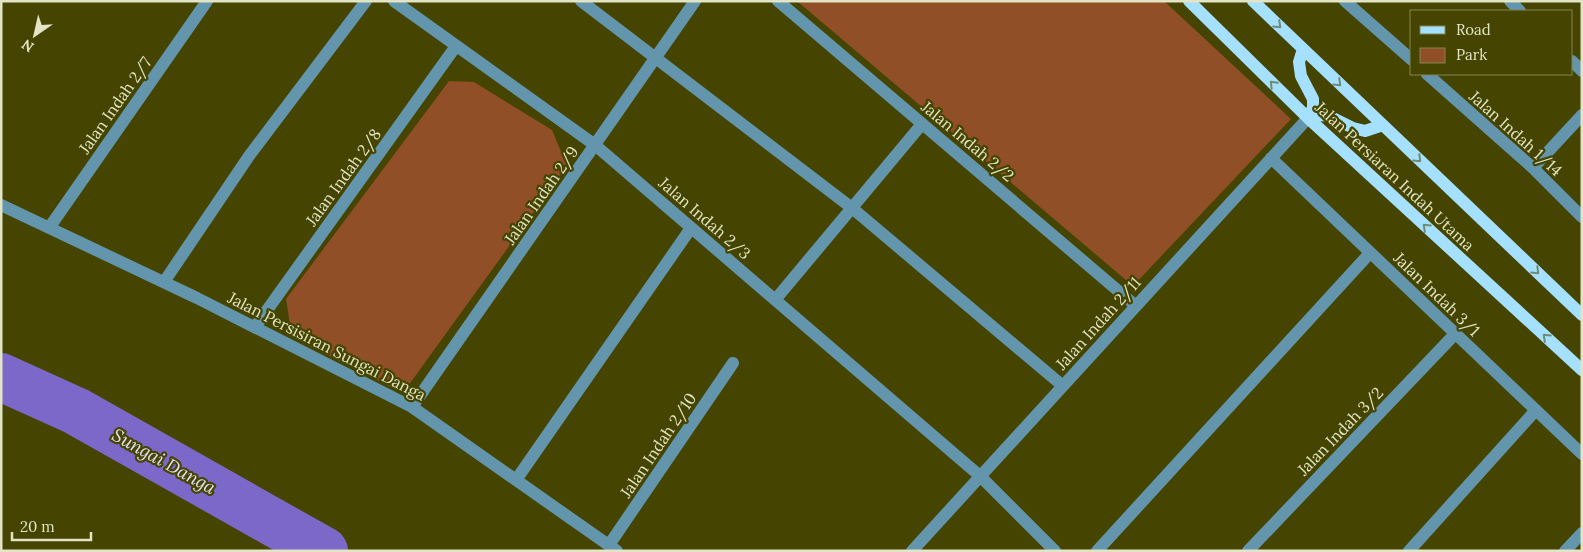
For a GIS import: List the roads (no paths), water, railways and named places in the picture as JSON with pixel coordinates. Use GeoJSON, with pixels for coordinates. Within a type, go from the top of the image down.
{"type":"FeatureCollection","features":[{"type":"Feature","properties":{"kind":"main road","name":"Jalan Persiaran Indah Utama"},"geometry":{"type":"LineString","coordinates":[[1189,1],[1308,118],[1582,370]]}},
{"type":"Feature","properties":{"kind":"main road","name":"Jalan Persiaran Indah Utama"},"geometry":{"type":"LineString","coordinates":[[1253,1],[1582,315]]}},
{"type":"Feature","properties":{"kind":"main road"},"geometry":{"type":"LineString","coordinates":[[1303,49],[1299,62],[1301,76],[1313,99],[1313,108],[1308,118]]}},
{"type":"Feature","properties":{"kind":"main road"},"geometry":{"type":"LineString","coordinates":[[1308,118],[1321,115],[1329,116],[1353,128],[1365,131],[1383,126]]}},
{"type":"Feature","properties":{"kind":"street","name":"Jalan Indah 2/7"},"geometry":{"type":"LineString","coordinates":[[49,228],[207,1]]}},
{"type":"Feature","properties":{"kind":"street"},"geometry":{"type":"LineString","coordinates":[[164,282],[249,156],[366,1]]}},
{"type":"Feature","properties":{"kind":"street","name":"Jalan Indah 2/3"},"geometry":{"type":"LineString","coordinates":[[394,1],[596,145],[980,476],[1056,551]]}},
{"type":"Feature","properties":{"kind":"street"},"geometry":{"type":"LineString","coordinates":[[581,1],[852,208],[1063,386]]}},
{"type":"Feature","properties":{"kind":"street","name":"Jalan Indah 2/9"},"geometry":{"type":"LineString","coordinates":[[412,407],[696,1]]}},
{"type":"Feature","properties":{"kind":"street","name":"Jalan Indah 2/2"},"geometry":{"type":"LineString","coordinates":[[778,1],[1136,306]]}},
{"type":"Feature","properties":{"kind":"street"},"geometry":{"type":"LineString","coordinates":[[1345,1],[1410,58]]}},
{"type":"Feature","properties":{"kind":"street"},"geometry":{"type":"LineString","coordinates":[[1510,1],[1519,10]]}},
{"type":"Feature","properties":{"kind":"street","name":"Jalan Indah 2/8"},"geometry":{"type":"LineString","coordinates":[[255,327],[456,46]]}},
{"type":"Feature","properties":{"kind":"street"},"geometry":{"type":"LineString","coordinates":[[1573,62],[1582,71]]}},
{"type":"Feature","properties":{"kind":"street","name":"Jalan Indah 1/14"},"geometry":{"type":"LineString","coordinates":[[1428,75],[1533,168],[1582,217]]}},
{"type":"Feature","properties":{"kind":"street"},"geometry":{"type":"LineString","coordinates":[[1533,168],[1582,115]]}},
{"type":"Feature","properties":{"kind":"street","name":"Jalan Indah 2/11"},"geometry":{"type":"LineString","coordinates":[[912,551],[1308,118]]}},
{"type":"Feature","properties":{"kind":"street"},"geometry":{"type":"LineString","coordinates":[[775,300],[922,124]]}},
{"type":"Feature","properties":{"kind":"street","name":"Jalan Indah 3/1"},"geometry":{"type":"LineString","coordinates":[[1270,158],[1582,454]]}},
{"type":"Feature","properties":{"kind":"street","name":"Jalan Persisiran Sungai Danga"},"geometry":{"type":"LineString","coordinates":[[1,205],[164,282],[412,407],[613,548]]}},
{"type":"Feature","properties":{"kind":"street"},"geometry":{"type":"LineString","coordinates":[[516,480],[692,228]]}},
{"type":"Feature","properties":{"kind":"street"},"geometry":{"type":"LineString","coordinates":[[1097,551],[1370,252]]}},
{"type":"Feature","properties":{"kind":"street","name":"Jalan Indah 3/2"},"geometry":{"type":"LineString","coordinates":[[1248,551],[1455,334]]}},
{"type":"Feature","properties":{"kind":"street","name":"Jalan Indah 2/10"},"geometry":{"type":"LineString","coordinates":[[613,548],[733,363]]}},
{"type":"Feature","properties":{"kind":"street"},"geometry":{"type":"LineString","coordinates":[[1409,551],[1536,410]]}},
{"type":"Feature","properties":{"kind":"street"},"geometry":{"type":"LineString","coordinates":[[1565,551],[1582,532]]}},
{"type":"Feature","properties":{"kind":"waterway","name":"Sungai Danga"},"geometry":{"type":"LineString","coordinates":[[1,377],[76,411],[324,551]]}}]}
